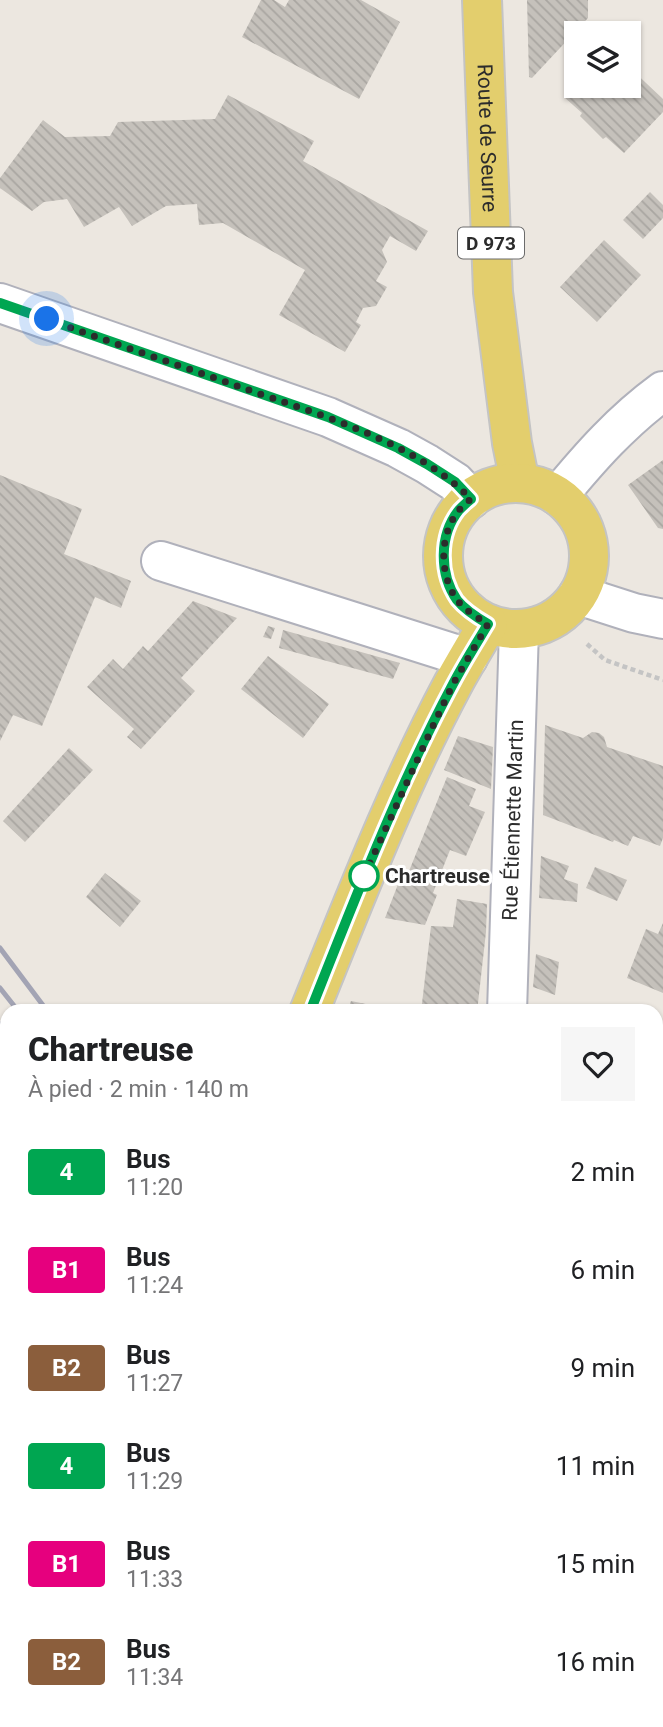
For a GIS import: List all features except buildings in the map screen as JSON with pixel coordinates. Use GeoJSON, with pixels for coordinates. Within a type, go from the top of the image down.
{"type":"FeatureCollection","features":[{"type":"Feature","properties":{"kind":"main road","name":"Route de Seurre"},"geometry":{"type":"LineString","coordinates":[[482,0],[493,292],[508,417],[520,483]]}},
{"type":"Feature","properties":{"kind":"main road"},"geometry":{"type":"LineString","coordinates":[[520,483],[540,487],[558,496],[572,509],[582,524],[588,541],[586,578],[578,595],[568,608],[554,619],[538,626],[503,627],[471,614],[458,601],[444,566],[444,547],[449,528],[458,512],[486,489],[503,484],[520,483]]}},
{"type":"Feature","properties":{"kind":"main road"},"geometry":{"type":"LineString","coordinates":[[312,1004],[366,871],[453,684],[468,658],[503,627]]}},
{"type":"Feature","properties":{"kind":"street"},"geometry":{"type":"LineString","coordinates":[[0,303],[328,417],[427,464],[455,482],[471,499]]}},
{"type":"Feature","properties":{"kind":"street"},"geometry":{"type":"LineString","coordinates":[[558,496],[610,435],[663,391]]}},
{"type":"Feature","properties":{"kind":"street"},"geometry":{"type":"LineString","coordinates":[[161,561],[468,658]]}},
{"type":"Feature","properties":{"kind":"street"},"geometry":{"type":"LineString","coordinates":[[578,595],[634,613],[663,619]]}},
{"type":"Feature","properties":{"kind":"street","name":"Rue Étiennette Martin"},"geometry":{"type":"LineString","coordinates":[[503,627],[507,1004]]}},
{"type":"Feature","properties":{"kind":"path"},"geometry":{"type":"LineString","coordinates":[[587,644],[605,660],[663,680]]}},
{"type":"Feature","properties":{"kind":"railway"},"geometry":{"type":"LineString","coordinates":[[0,948],[42,1004]]}},
{"type":"Feature","properties":{"kind":"railway"},"geometry":{"type":"LineString","coordinates":[[0,988],[13,1004]]}},
{"type":"Feature","properties":{"kind":"bus line","name":"4"},"geometry":{"type":"LineString","coordinates":[[0,303],[328,417],[427,464],[455,482],[471,499],[458,512],[449,528],[444,547],[444,566],[458,601],[471,614],[488,624],[453,684],[411,771],[366,871],[313,1004]]}},
{"type":"Feature","properties":{"kind":"place","name":"Chartreuse"},"geometry":{"type":"Point","coordinates":[364,876]}},
{"type":"Feature","properties":{"kind":"route"},"geometry":{"type":"LineString","coordinates":[[47,319],[328,417],[427,464],[455,482],[471,499],[458,512],[449,528],[444,547],[444,566],[458,601],[471,614],[488,624],[453,684],[364,876]]}}]}
